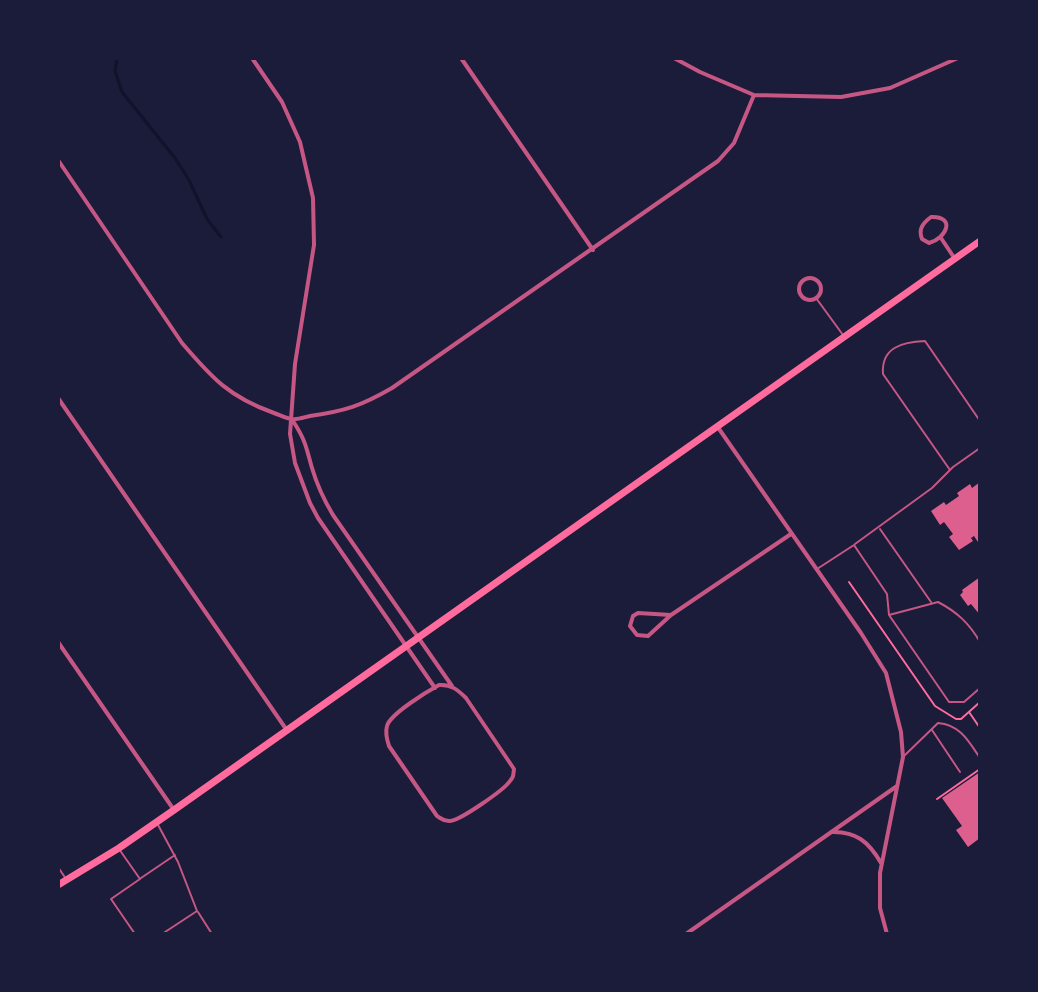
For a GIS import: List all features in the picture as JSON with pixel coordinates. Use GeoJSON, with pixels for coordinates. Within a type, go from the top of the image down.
{"type":"FeatureCollection","features":[{"type":"Feature","properties":{"kind":"main road"},"geometry":{"type":"LineString","coordinates":[[58,885],[157,822],[980,241]]}},
{"type":"Feature","properties":{"kind":"street"},"geometry":{"type":"LineString","coordinates":[[252,58],[282,102],[300,142],[313,198],[314,245],[295,364],[290,434],[295,463],[310,503],[435,688]]}},
{"type":"Feature","properties":{"kind":"street"},"geometry":{"type":"LineString","coordinates":[[461,58],[593,250]]}},
{"type":"Feature","properties":{"kind":"street"},"geometry":{"type":"LineString","coordinates":[[674,58],[754,95],[841,97],[890,88],[958,58]]}},
{"type":"Feature","properties":{"kind":"street"},"geometry":{"type":"LineString","coordinates":[[58,160],[182,343],[201,365],[235,395],[262,409],[292,419],[344,411],[370,401],[593,250],[718,161],[734,143],[754,95]]}},
{"type":"Feature","properties":{"kind":"street"},"geometry":{"type":"LineString","coordinates":[[931,217],[944,220],[946,231],[941,238],[935,242],[924,242],[920,235],[923,223],[931,217]]}},
{"type":"Feature","properties":{"kind":"street"},"geometry":{"type":"LineString","coordinates":[[941,238],[955,259]]}},
{"type":"Feature","properties":{"kind":"street"},"geometry":{"type":"LineString","coordinates":[[812,278],[818,283],[820,291],[816,298],[808,299],[800,293],[799,287],[804,280],[812,278]]}},
{"type":"Feature","properties":{"kind":"street"},"geometry":{"type":"LineString","coordinates":[[58,398],[287,731]]}},
{"type":"Feature","properties":{"kind":"street"},"geometry":{"type":"LineString","coordinates":[[292,419],[305,439],[312,470],[333,515],[452,687]]}},
{"type":"Feature","properties":{"kind":"street"},"geometry":{"type":"LineString","coordinates":[[717,426],[886,673],[901,732],[903,757],[880,873],[880,908],[887,934]]}},
{"type":"Feature","properties":{"kind":"street"},"geometry":{"type":"LineString","coordinates":[[671,615],[638,613],[633,616],[630,626],[637,635],[648,636],[671,615],[791,534]]}},
{"type":"Feature","properties":{"kind":"street"},"geometry":{"type":"LineString","coordinates":[[58,642],[174,810]]}},
{"type":"Feature","properties":{"kind":"street"},"geometry":{"type":"LineString","coordinates":[[444,685],[452,687],[466,698],[513,766],[514,773],[505,786],[465,815],[449,822],[437,816],[389,746],[386,733],[392,718],[435,688],[444,685]]}},
{"type":"Feature","properties":{"kind":"street"},"geometry":{"type":"LineString","coordinates":[[686,934],[898,785]]}},
{"type":"Feature","properties":{"kind":"street"},"geometry":{"type":"LineString","coordinates":[[830,832],[860,837],[873,849],[882,865]]}},
{"type":"Feature","properties":{"kind":"street"},"geometry":{"type":"LineString","coordinates":[[696,934],[701,924]]}},
{"type":"Feature","properties":{"kind":"lane"},"geometry":{"type":"LineString","coordinates":[[816,298],[844,336]]}},
{"type":"Feature","properties":{"kind":"lane"},"geometry":{"type":"LineString","coordinates":[[950,470],[883,374],[882,366],[890,353],[902,343],[925,341],[980,421]]}},
{"type":"Feature","properties":{"kind":"lane"},"geometry":{"type":"LineString","coordinates":[[816,570],[880,528],[980,448]]}},
{"type":"Feature","properties":{"kind":"lane"},"geometry":{"type":"LineString","coordinates":[[880,528],[932,603]]}},
{"type":"Feature","properties":{"kind":"lane"},"geometry":{"type":"LineString","coordinates":[[854,545],[887,594],[889,615],[949,702],[964,702],[980,688]]}},
{"type":"Feature","properties":{"kind":"lane"},"geometry":{"type":"LineString","coordinates":[[889,615],[938,602],[956,611],[973,629],[980,642]]}},
{"type":"Feature","properties":{"kind":"lane"},"geometry":{"type":"LineString","coordinates":[[903,757],[942,722],[961,730],[980,758]]}},
{"type":"Feature","properties":{"kind":"lane"},"geometry":{"type":"LineString","coordinates":[[931,729],[960,772]]}},
{"type":"Feature","properties":{"kind":"lane"},"geometry":{"type":"LineString","coordinates":[[157,822],[175,855],[197,911],[212,934]]}},
{"type":"Feature","properties":{"kind":"lane"},"geometry":{"type":"LineString","coordinates":[[119,848],[140,879]]}},
{"type":"Feature","properties":{"kind":"lane"},"geometry":{"type":"LineString","coordinates":[[135,934],[111,899],[175,855]]}},
{"type":"Feature","properties":{"kind":"lane"},"geometry":{"type":"LineString","coordinates":[[58,867],[67,880]]}},
{"type":"Feature","properties":{"kind":"lane"},"geometry":{"type":"LineString","coordinates":[[162,934],[197,911]]}},
{"type":"Feature","properties":{"kind":"path"},"geometry":{"type":"LineString","coordinates":[[849,582],[935,706],[961,719],[980,702]]}},
{"type":"Feature","properties":{"kind":"path"},"geometry":{"type":"LineString","coordinates":[[969,712],[980,728]]}},
{"type":"Feature","properties":{"kind":"path"},"geometry":{"type":"LineString","coordinates":[[937,799],[980,769]]}},
{"type":"Feature","properties":{"kind":"building"},"geometry":{"type":"Polygon","coordinates":[[[980,482],[980,545],[974,536],[971,538],[973,541],[959,550],[949,537],[953,534],[944,522],[940,525],[931,511],[959,496],[957,493],[970,484],[972,488],[980,482]]]}},
{"type":"Feature","properties":{"kind":"building"},"geometry":{"type":"Polygon","coordinates":[[[980,577],[980,615],[960,595],[980,577]]]}},
{"type":"Feature","properties":{"kind":"building"},"geometry":{"type":"Polygon","coordinates":[[[980,772],[980,838],[968,847],[956,830],[962,826],[942,798],[980,772]]]}},
{"type":"Feature","properties":{"kind":"waterway"},"geometry":{"type":"LineString","coordinates":[[117,58],[115,71],[122,92],[175,158],[207,219],[221,237]]}}]}
